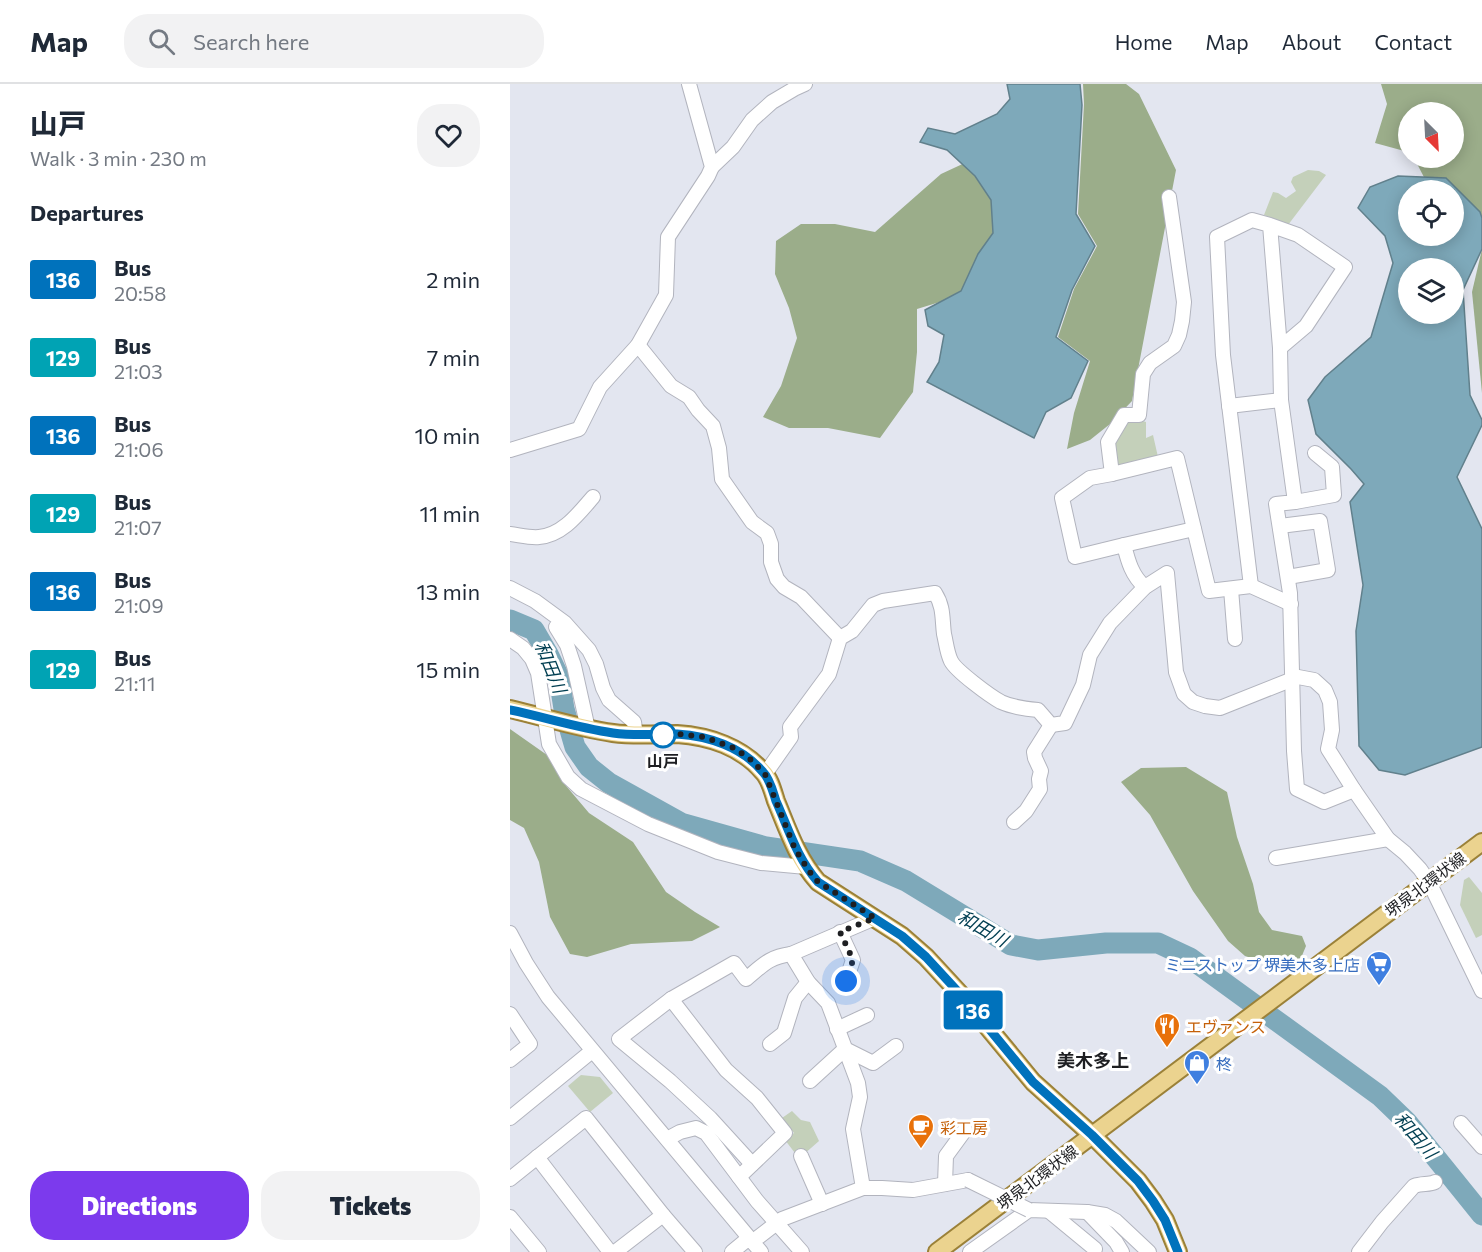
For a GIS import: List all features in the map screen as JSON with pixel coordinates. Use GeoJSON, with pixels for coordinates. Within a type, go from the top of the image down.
{"type":"FeatureCollection","features":[{"type":"Feature","properties":{"kind":"main road"},"geometry":{"type":"LineString","coordinates":[[510,710],[615,734],[679,734],[704,737],[734,748],[750,759],[765,774],[795,849],[818,882],[902,936],[926,957],[1033,1082],[1092,1135],[1138,1181],[1165,1220],[1178,1252]]}},
{"type":"Feature","properties":{"kind":"main road","name":"堺泉北環状線"},"geometry":{"type":"LineString","coordinates":[[937,1252],[1482,842]]}},
{"type":"Feature","properties":{"kind":"street"},"geometry":{"type":"LineString","coordinates":[[689,84],[712,167]]}},
{"type":"Feature","properties":{"kind":"street"},"geometry":{"type":"LineString","coordinates":[[510,450],[579,429],[600,387],[638,345],[666,295],[668,237],[712,167],[733,147],[752,120],[772,102],[794,88],[806,84]]}},
{"type":"Feature","properties":{"kind":"street"},"geometry":{"type":"LineString","coordinates":[[1112,474],[1107,442],[1124,415],[1139,415],[1143,374],[1150,363],[1174,346],[1182,321],[1184,302],[1169,197]]}},
{"type":"Feature","properties":{"kind":"street"},"geometry":{"type":"LineString","coordinates":[[1251,586],[1223,355],[1217,237],[1252,220],[1298,235],[1345,267],[1306,326],[1280,348]]}},
{"type":"Feature","properties":{"kind":"street"},"geometry":{"type":"LineString","coordinates":[[1270,225],[1280,348],[1281,400],[1295,502]]}},
{"type":"Feature","properties":{"kind":"street"},"geometry":{"type":"LineString","coordinates":[[638,345],[671,386],[689,397],[698,411],[713,426],[719,448],[722,479],[752,522],[767,533],[771,544],[771,562],[777,579],[784,587],[801,597],[840,638]]}},
{"type":"Feature","properties":{"kind":"street"},"geometry":{"type":"LineString","coordinates":[[1229,406],[1281,400]]}},
{"type":"Feature","properties":{"kind":"street"},"geometry":{"type":"LineString","coordinates":[[1315,453],[1332,467],[1334,495],[1276,504],[1291,604],[1297,789],[1324,802],[1354,790]]}},
{"type":"Feature","properties":{"kind":"street"},"geometry":{"type":"LineString","coordinates":[[1194,529],[1075,557],[1062,498],[1090,477],[1177,458],[1209,591],[1251,586],[1291,604]]}},
{"type":"Feature","properties":{"kind":"street"},"geometry":{"type":"LineString","coordinates":[[510,534],[540,537],[556,532],[570,522],[593,497]]}},
{"type":"Feature","properties":{"kind":"street"},"geometry":{"type":"LineString","coordinates":[[1280,526],[1320,521],[1328,570],[1288,577]]}},
{"type":"Feature","properties":{"kind":"street"},"geometry":{"type":"LineString","coordinates":[[1124,545],[1131,568],[1145,587]]}},
{"type":"Feature","properties":{"kind":"street"},"geometry":{"type":"LineString","coordinates":[[1014,822],[1026,811],[1040,789],[1041,771],[1034,752],[1051,725],[1065,723],[1083,685],[1090,655],[1110,623],[1145,587],[1167,573],[1176,672],[1184,694],[1193,702],[1220,708],[1298,677],[1314,680],[1325,690],[1330,702],[1332,730],[1328,749],[1388,839],[1420,869],[1482,991]]}},
{"type":"Feature","properties":{"kind":"street"},"geometry":{"type":"LineString","coordinates":[[510,588],[535,601],[566,623],[589,650],[609,700],[634,722],[636,735]]}},
{"type":"Feature","properties":{"kind":"street"},"geometry":{"type":"LineString","coordinates":[[1231,589],[1235,639]]}},
{"type":"Feature","properties":{"kind":"street"},"geometry":{"type":"LineString","coordinates":[[765,774],[791,738],[790,727],[829,674],[840,638],[852,631],[873,604],[883,601],[935,594],[940,600],[944,616],[944,632],[951,660],[959,672],[1002,702],[1038,710],[1051,725]]}},
{"type":"Feature","properties":{"kind":"street"},"geometry":{"type":"LineString","coordinates":[[556,627],[567,645],[574,666],[585,728]]}},
{"type":"Feature","properties":{"kind":"street"},"geometry":{"type":"LineString","coordinates":[[510,639],[523,648],[532,659],[538,673],[547,718],[549,744],[568,777],[581,789],[648,824],[718,852],[761,863],[805,865]]}},
{"type":"Feature","properties":{"kind":"street"},"geometry":{"type":"LineString","coordinates":[[1276,858],[1388,839]]}},
{"type":"Feature","properties":{"kind":"street"},"geometry":{"type":"LineString","coordinates":[[752,1164],[710,1118],[619,1039],[671,999],[734,963],[746,979],[766,961],[791,954],[875,918]]}},
{"type":"Feature","properties":{"kind":"street"},"geometry":{"type":"LineString","coordinates":[[840,932],[853,960],[846,981]]}},
{"type":"Feature","properties":{"kind":"street"},"geometry":{"type":"LineString","coordinates":[[510,933],[548,997],[754,1244]]}},
{"type":"Feature","properties":{"kind":"street"},"geometry":{"type":"LineString","coordinates":[[791,954],[808,982],[828,1004],[858,1083],[860,1097],[853,1129],[862,1188]]}},
{"type":"Feature","properties":{"kind":"street"},"geometry":{"type":"LineString","coordinates":[[770,1044],[784,1033],[795,998],[808,982]]}},
{"type":"Feature","properties":{"kind":"street"},"geometry":{"type":"LineString","coordinates":[[671,999],[726,1070],[757,1098],[785,1133],[739,1177]]}},
{"type":"Feature","properties":{"kind":"street"},"geometry":{"type":"LineString","coordinates":[[510,1014],[530,1044],[510,1060]]}},
{"type":"Feature","properties":{"kind":"street"},"geometry":{"type":"LineString","coordinates":[[837,1029],[867,1015]]}},
{"type":"Feature","properties":{"kind":"street"},"geometry":{"type":"LineString","coordinates":[[845,1049],[873,1063],[896,1046]]}},
{"type":"Feature","properties":{"kind":"street"},"geometry":{"type":"LineString","coordinates":[[810,1081],[845,1049]]}},
{"type":"Feature","properties":{"kind":"street"},"geometry":{"type":"LineString","coordinates":[[510,1118],[592,1051]]}},
{"type":"Feature","properties":{"kind":"street"},"geometry":{"type":"LineString","coordinates":[[510,1179],[586,1118],[695,1252]]}},
{"type":"Feature","properties":{"kind":"street"},"geometry":{"type":"LineString","coordinates":[[1461,1124],[1482,1147]]}},
{"type":"Feature","properties":{"kind":"street"},"geometry":{"type":"LineString","coordinates":[[667,1139],[696,1128],[702,1130],[757,1201],[802,1252]]}},
{"type":"Feature","properties":{"kind":"street"},"geometry":{"type":"LineString","coordinates":[[945,1185],[946,1156],[965,1130]]}},
{"type":"Feature","properties":{"kind":"street"},"geometry":{"type":"LineString","coordinates":[[801,1156],[822,1204]]}},
{"type":"Feature","properties":{"kind":"street"},"geometry":{"type":"LineString","coordinates":[[537,1157],[612,1252],[663,1215]]}},
{"type":"Feature","properties":{"kind":"street"},"geometry":{"type":"LineString","coordinates":[[732,1252],[754,1244],[777,1223],[862,1188],[913,1190],[968,1180],[1029,1209],[1105,1215],[1116,1221],[1149,1252]]}},
{"type":"Feature","properties":{"kind":"street"},"geometry":{"type":"LineString","coordinates":[[1359,1252],[1414,1186],[1435,1182]]}},
{"type":"Feature","properties":{"kind":"street"},"geometry":{"type":"LineString","coordinates":[[970,1252],[1029,1209]]}},
{"type":"Feature","properties":{"kind":"street"},"geometry":{"type":"LineString","coordinates":[[1049,1210],[1095,1249]]}},
{"type":"Feature","properties":{"kind":"street"},"geometry":{"type":"LineString","coordinates":[[1087,1212],[1116,1242],[1122,1252]]}},
{"type":"Feature","properties":{"kind":"street"},"geometry":{"type":"LineString","coordinates":[[512,1223],[539,1252]]}},
{"type":"Feature","properties":{"kind":"green space"},"geometry":{"type":"Polygon","coordinates":[[[1083,84],[1126,84],[1139,94],[1176,170],[1132,401],[1110,424],[1090,440],[1067,449],[1074,413],[1090,361],[1058,337],[1074,289],[1097,246],[1078,214],[1083,84]]]}},
{"type":"Feature","properties":{"kind":"green space"},"geometry":{"type":"Polygon","coordinates":[[[1381,84],[1482,84],[1482,230],[1464,200],[1464,180],[1425,180],[1419,168],[1464,168],[1464,102],[1398,102],[1398,149],[1375,143],[1387,104],[1381,84]]]}},
{"type":"Feature","properties":{"kind":"green space"},"geometry":{"type":"Polygon","coordinates":[[[969,161],[1000,203],[998,242],[966,294],[917,309],[917,352],[913,392],[880,438],[828,428],[789,428],[763,417],[781,386],[797,338],[789,308],[775,274],[776,241],[801,224],[835,224],[875,232],[941,174],[969,161]]]}},
{"type":"Feature","properties":{"kind":"green space"},"geometry":{"type":"Polygon","coordinates":[[[1308,170],[1319,171],[1326,175],[1288,225],[1264,215],[1273,192],[1286,198],[1296,191],[1291,182],[1293,177],[1308,170]]]}},
{"type":"Feature","properties":{"kind":"green space"},"geometry":{"type":"Polygon","coordinates":[[[1482,249],[1482,393],[1472,292],[1482,249]]]}},
{"type":"Feature","properties":{"kind":"green space"},"geometry":{"type":"Polygon","coordinates":[[[1130,417],[1146,422],[1146,438],[1153,435],[1158,457],[1117,466],[1112,446],[1130,417]]]}},
{"type":"Feature","properties":{"kind":"green space"},"geometry":{"type":"Polygon","coordinates":[[[510,729],[547,755],[567,787],[589,813],[633,842],[666,892],[720,927],[692,941],[631,944],[587,957],[570,954],[550,917],[539,862],[524,828],[510,820],[510,729]]]}},
{"type":"Feature","properties":{"kind":"green space"},"geometry":{"type":"Polygon","coordinates":[[[1186,767],[1227,792],[1237,837],[1253,884],[1259,912],[1272,930],[1302,936],[1306,946],[1301,958],[1273,965],[1245,956],[1228,941],[1193,891],[1150,815],[1121,782],[1141,768],[1186,767]]]}},
{"type":"Feature","properties":{"kind":"green space"},"geometry":{"type":"Polygon","coordinates":[[[1469,877],[1482,893],[1482,935],[1476,938],[1460,905],[1464,880],[1469,877]]]}},
{"type":"Feature","properties":{"kind":"green space"},"geometry":{"type":"Polygon","coordinates":[[[581,1075],[600,1077],[613,1093],[590,1112],[568,1086],[581,1075]]]}},
{"type":"Feature","properties":{"kind":"green space"},"geometry":{"type":"Polygon","coordinates":[[[792,1111],[801,1120],[810,1122],[819,1141],[798,1157],[785,1140],[794,1133],[782,1118],[792,1111]]]}},
{"type":"Feature","properties":{"kind":"water"},"geometry":{"type":"Polygon","coordinates":[[[1007,84],[1080,84],[1082,105],[1076,214],[1095,246],[1072,290],[1056,337],[1088,361],[1071,398],[1046,412],[1034,438],[927,382],[939,362],[944,335],[928,326],[925,310],[961,291],[978,254],[993,233],[991,200],[975,176],[947,150],[920,142],[928,128],[955,134],[997,114],[1010,99],[1007,84]]]}},
{"type":"Feature","properties":{"kind":"water"},"geometry":{"type":"Polygon","coordinates":[[[1398,176],[1446,178],[1448,180],[1398,180],[1398,246],[1464,246],[1464,196],[1480,212],[1482,218],[1482,249],[1464,288],[1464,258],[1398,258],[1398,324],[1464,324],[1464,305],[1470,395],[1482,420],[1482,425],[1457,477],[1482,529],[1482,747],[1405,775],[1379,770],[1359,746],[1356,631],[1363,585],[1350,502],[1364,484],[1316,434],[1308,400],[1325,377],[1371,337],[1393,263],[1385,236],[1358,208],[1370,187],[1398,176]]]}},
{"type":"Feature","properties":{"kind":"waterway","name":"和田川"},"geometry":{"type":"LineString","coordinates":[[510,620],[534,630],[559,677],[564,709],[575,747],[589,767],[609,783],[681,823],[766,847],[860,861],[906,881],[1011,945],[1038,950],[1106,943],[1158,943],[1190,958],[1380,1096],[1407,1122],[1482,1215]]}},
{"type":"Feature","properties":{"kind":"bus line","name":"136"},"geometry":{"type":"LineString","coordinates":[[510,710],[615,734],[679,734],[704,737],[734,748],[750,759],[765,774],[795,849],[818,882],[902,936],[926,957],[962,996],[1033,1082],[1092,1135],[1138,1181],[1165,1220],[1178,1252]]}},
{"type":"Feature","properties":{"kind":"place","name":"山戸"},"geometry":{"type":"Point","coordinates":[663,735]}},
{"type":"Feature","properties":{"kind":"place","name":"ミニストップ 堺美木多上店"},"geometry":{"type":"Point","coordinates":[1379,987]}},
{"type":"Feature","properties":{"kind":"place","name":"エヴァンス"},"geometry":{"type":"Point","coordinates":[1167,1049]}},
{"type":"Feature","properties":{"kind":"place","name":"柊"},"geometry":{"type":"Point","coordinates":[1197,1086]}},
{"type":"Feature","properties":{"kind":"place","name":"彩工房"},"geometry":{"type":"Point","coordinates":[921,1150]}},
{"type":"Feature","properties":{"kind":"district","name":"美木多上"},"geometry":{"type":"Point","coordinates":[1093,1060]}},
{"type":"Feature","properties":{"kind":"route"},"geometry":{"type":"LineString","coordinates":[[663,735],[661,735],[679,734],[704,737],[734,748],[750,759],[765,774],[795,849],[809,871],[818,882],[875,918],[840,932],[853,960],[846,981]]}}]}
